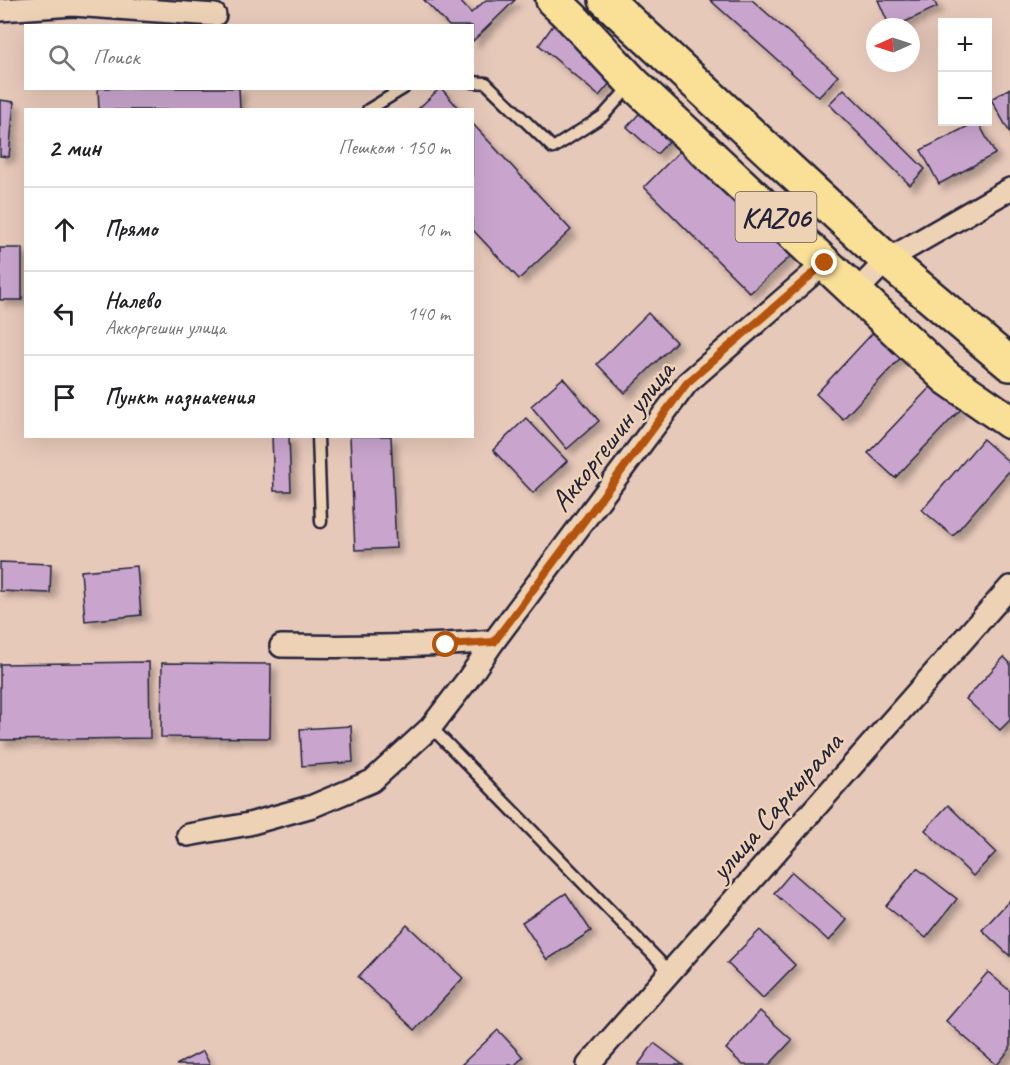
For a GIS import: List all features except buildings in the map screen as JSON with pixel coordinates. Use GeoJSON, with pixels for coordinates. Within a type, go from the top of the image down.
{"type":"FeatureCollection","features":[{"type":"Feature","properties":{"kind":"highway","name":"KАZ06"},"geometry":{"type":"LineString","coordinates":[[553,0],[633,83],[947,378],[1010,422]]}},
{"type":"Feature","properties":{"kind":"highway","name":"KАZ06"},"geometry":{"type":"LineString","coordinates":[[617,3],[887,260],[1010,364]]}},
{"type":"Feature","properties":{"kind":"street"},"geometry":{"type":"LineString","coordinates":[[0,10],[73,5],[215,15]]}},
{"type":"Feature","properties":{"kind":"street"},"geometry":{"type":"LineString","coordinates":[[856,292],[887,260],[1010,189]]}},
{"type":"Feature","properties":{"kind":"street","name":"Аккоргешин улица"},"geometry":{"type":"LineString","coordinates":[[188,835],[249,824],[313,806],[372,781],[431,727],[687,383],[825,263]]}},
{"type":"Feature","properties":{"kind":"street","name":"улица Саркырама"},"geometry":{"type":"LineString","coordinates":[[588,1065],[1010,587]]}},
{"type":"Feature","properties":{"kind":"street"},"geometry":{"type":"LineString","coordinates":[[281,646],[370,647],[494,642]]}},
{"type":"Feature","properties":{"kind":"lane"},"geometry":{"type":"LineString","coordinates":[[474,82],[486,84],[554,148],[603,116],[633,83]]}},
{"type":"Feature","properties":{"kind":"lane"},"geometry":{"type":"LineString","coordinates":[[371,108],[401,90]]}},
{"type":"Feature","properties":{"kind":"lane"},"geometry":{"type":"LineString","coordinates":[[318,438],[321,522]]}},
{"type":"Feature","properties":{"kind":"lane"},"geometry":{"type":"LineString","coordinates":[[431,727],[670,972]]}},
{"type":"Feature","properties":{"kind":"route"},"geometry":{"type":"LineString","coordinates":[[446,645],[494,642],[687,383],[825,263]]}}]}
